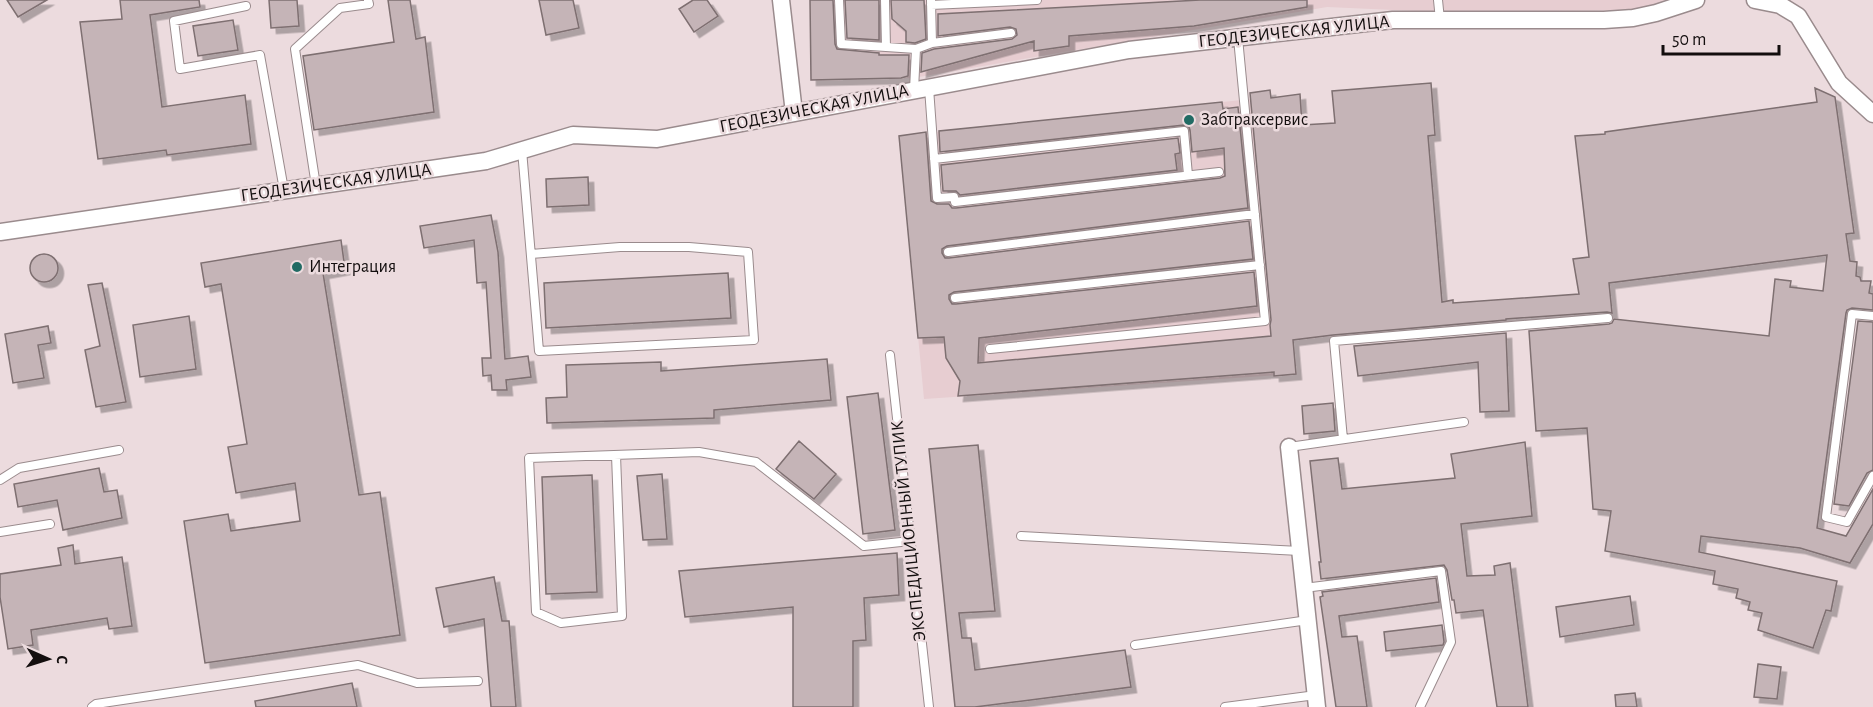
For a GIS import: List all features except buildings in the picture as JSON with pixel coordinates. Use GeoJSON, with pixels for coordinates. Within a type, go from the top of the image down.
{"type":"FeatureCollection","features":[{"type":"Feature","properties":{"kind":"street"},"geometry":{"type":"LineString","coordinates":[[781,0],[794,113]]}},
{"type":"Feature","properties":{"kind":"street","name":"ГЕОДЕЗИЧЕСКАЯ УЛИЦА"},"geometry":{"type":"LineString","coordinates":[[0,232],[486,161],[573,135],[657,139],[1128,50],[1393,20],[1633,18],[1696,0]]}},
{"type":"Feature","properties":{"kind":"street"},"geometry":{"type":"LineString","coordinates":[[1755,0],[1780,4],[1798,16],[1839,83],[1873,114]]}},
{"type":"Feature","properties":{"kind":"street"},"geometry":{"type":"LineString","coordinates":[[1288,447],[1316,701]]}},
{"type":"Feature","properties":{"kind":"lane"},"geometry":{"type":"LineString","coordinates":[[316,186],[295,49],[340,8],[369,4],[368,0]]}},
{"type":"Feature","properties":{"kind":"lane"},"geometry":{"type":"LineString","coordinates":[[839,0],[841,44],[916,49],[932,43],[1011,33]]}},
{"type":"Feature","properties":{"kind":"lane"},"geometry":{"type":"LineString","coordinates":[[885,0],[886,47]]}},
{"type":"Feature","properties":{"kind":"lane"},"geometry":{"type":"LineString","coordinates":[[932,43],[931,3],[1037,0]]}},
{"type":"Feature","properties":{"kind":"lane"},"geometry":{"type":"LineString","coordinates":[[1438,0],[1440,20]]}},
{"type":"Feature","properties":{"kind":"lane"},"geometry":{"type":"LineString","coordinates":[[246,6],[174,21],[180,69],[260,55],[284,190]]}},
{"type":"Feature","properties":{"kind":"lane"},"geometry":{"type":"LineString","coordinates":[[990,349],[1265,321],[1238,38]]}},
{"type":"Feature","properties":{"kind":"lane"},"geometry":{"type":"LineString","coordinates":[[916,49],[913,78],[921,89],[934,159],[937,198],[954,197],[955,202],[1219,172]]}},
{"type":"Feature","properties":{"kind":"lane"},"geometry":{"type":"LineString","coordinates":[[934,159],[1184,131],[1188,175]]}},
{"type":"Feature","properties":{"kind":"lane"},"geometry":{"type":"LineString","coordinates":[[522,150],[539,351],[754,340],[748,252],[620,247],[531,254]]}},
{"type":"Feature","properties":{"kind":"lane"},"geometry":{"type":"LineString","coordinates":[[948,252],[1255,214]]}},
{"type":"Feature","properties":{"kind":"lane"},"geometry":{"type":"LineString","coordinates":[[955,298],[1260,265]]}},
{"type":"Feature","properties":{"kind":"lane"},"geometry":{"type":"LineString","coordinates":[[1873,316],[1852,314],[1826,517],[1847,522],[1873,476]]}},
{"type":"Feature","properties":{"kind":"lane"},"geometry":{"type":"LineString","coordinates":[[1343,439],[1334,341],[1608,318]]}},
{"type":"Feature","properties":{"kind":"lane","name":"ЭКСПЕДИЦИОННЫЙ ТУПИК"},"geometry":{"type":"LineString","coordinates":[[890,355],[929,707]]}},
{"type":"Feature","properties":{"kind":"lane"},"geometry":{"type":"LineString","coordinates":[[1288,447],[1464,422]]}},
{"type":"Feature","properties":{"kind":"lane"},"geometry":{"type":"LineString","coordinates":[[0,480],[19,468],[119,450]]}},
{"type":"Feature","properties":{"kind":"lane"},"geometry":{"type":"LineString","coordinates":[[616,455],[622,616],[561,623],[536,612],[529,458],[699,452],[756,462],[864,546],[910,541]]}},
{"type":"Feature","properties":{"kind":"lane"},"geometry":{"type":"LineString","coordinates":[[0,532],[50,524]]}},
{"type":"Feature","properties":{"kind":"lane"},"geometry":{"type":"LineString","coordinates":[[1021,536],[1300,550]]}},
{"type":"Feature","properties":{"kind":"lane"},"geometry":{"type":"LineString","coordinates":[[1304,588],[1441,571],[1451,642],[1420,707]]}},
{"type":"Feature","properties":{"kind":"lane"},"geometry":{"type":"LineString","coordinates":[[1135,645],[1308,620]]}},
{"type":"Feature","properties":{"kind":"lane"},"geometry":{"type":"LineString","coordinates":[[92,707],[96,704],[358,665],[417,683],[478,681]]}},
{"type":"Feature","properties":{"kind":"lane"},"geometry":{"type":"LineString","coordinates":[[1225,707],[1316,701]]}},
{"type":"Feature","properties":{"kind":"shaded area"},"geometry":{"type":"Polygon","coordinates":[[[810,0],[1678,0],[1675,10],[1438,12],[1327,7],[913,78],[811,80],[810,0]]]}},
{"type":"Feature","properties":{"kind":"shaded area"},"geometry":{"type":"Polygon","coordinates":[[[1270,97],[1296,374],[924,399],[899,136],[1270,97]]]}},
{"type":"Feature","properties":{"kind":"place","name":"Забтраксервис"},"geometry":{"type":"Point","coordinates":[1189,120]}},
{"type":"Feature","properties":{"kind":"place","name":"Интеграция"},"geometry":{"type":"Point","coordinates":[297,267]}}]}
